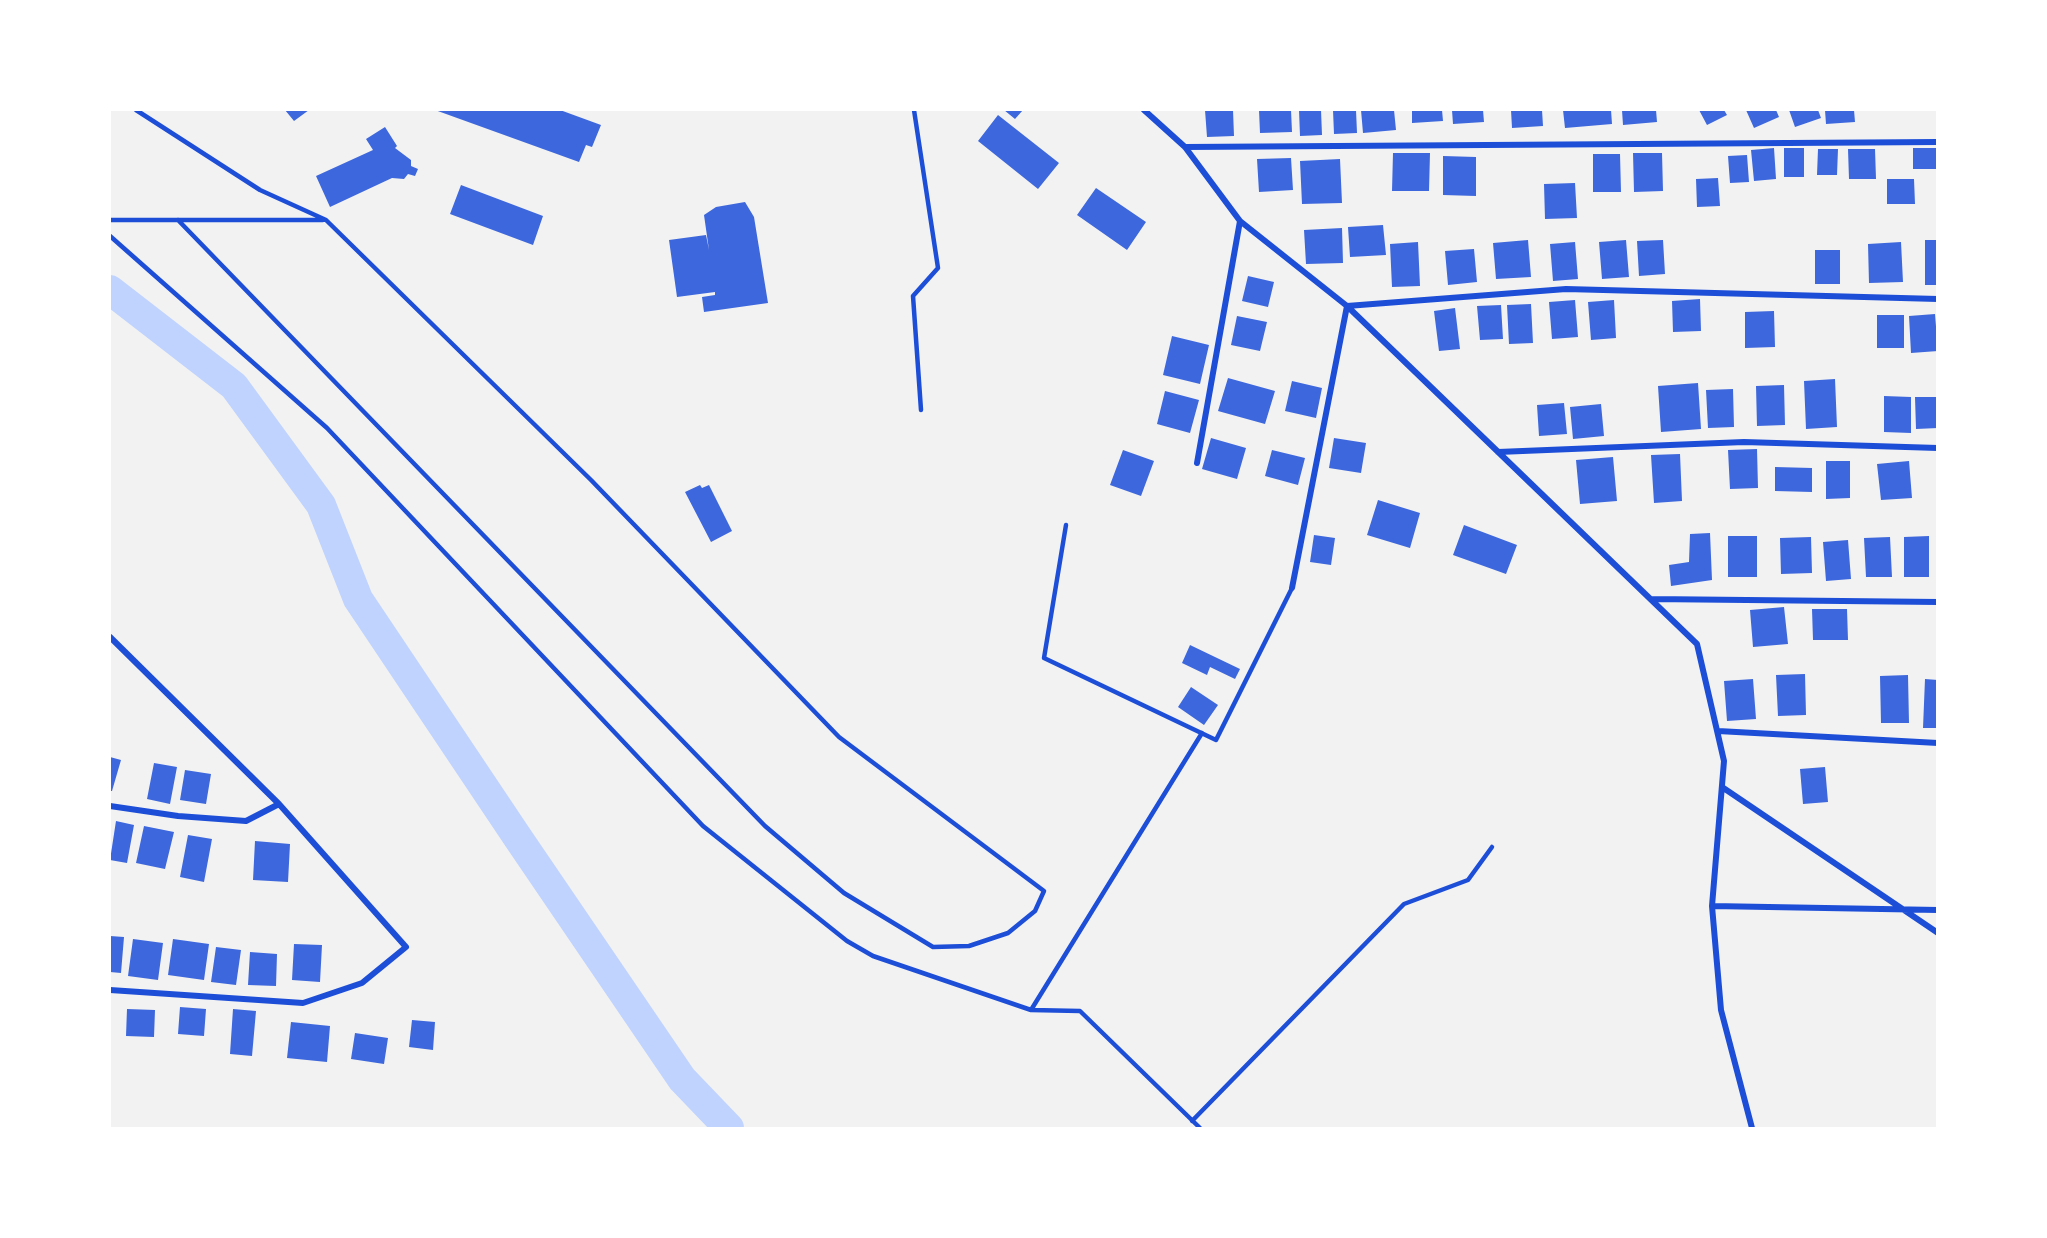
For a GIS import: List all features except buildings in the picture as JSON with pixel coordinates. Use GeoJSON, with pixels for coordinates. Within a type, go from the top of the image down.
{"type":"FeatureCollection","features":[{"type":"Feature","properties":{"kind":"street"},"geometry":{"type":"LineString","coordinates":[[1144,110],[1185,147],[1240,221],[1347,306],[1697,644],[1724,760],[1712,906],[1721,1010],[1752,1128]]}},
{"type":"Feature","properties":{"kind":"street"},"geometry":{"type":"LineString","coordinates":[[1185,147],[1938,142]]}},
{"type":"Feature","properties":{"kind":"street"},"geometry":{"type":"LineString","coordinates":[[1197,463],[1240,221]]}},
{"type":"Feature","properties":{"kind":"street"},"geometry":{"type":"LineString","coordinates":[[1347,306],[1566,289],[1938,299]]}},
{"type":"Feature","properties":{"kind":"street"},"geometry":{"type":"LineString","coordinates":[[1292,588],[1347,306]]}},
{"type":"Feature","properties":{"kind":"street"},"geometry":{"type":"LineString","coordinates":[[1498,452],[1744,442],[1938,448]]}},
{"type":"Feature","properties":{"kind":"street"},"geometry":{"type":"LineString","coordinates":[[1651,599],[1938,602]]}},
{"type":"Feature","properties":{"kind":"street"},"geometry":{"type":"LineString","coordinates":[[110,638],[279,804],[406,947],[362,983],[303,1003],[110,990]]}},
{"type":"Feature","properties":{"kind":"street"},"geometry":{"type":"LineString","coordinates":[[1718,732],[1938,743]]}},
{"type":"Feature","properties":{"kind":"street"},"geometry":{"type":"LineString","coordinates":[[1722,787],[1938,933]]}},
{"type":"Feature","properties":{"kind":"street"},"geometry":{"type":"LineString","coordinates":[[110,806],[178,816],[246,821],[279,804]]}},
{"type":"Feature","properties":{"kind":"street"},"geometry":{"type":"LineString","coordinates":[[1712,906],[1938,910]]}},
{"type":"Feature","properties":{"kind":"lane"},"geometry":{"type":"LineString","coordinates":[[136,110],[260,190],[326,220],[591,480],[839,737],[1044,891],[1035,911],[1008,933],[969,946],[933,947],[844,893],[765,826],[178,220]]}},
{"type":"Feature","properties":{"kind":"lane"},"geometry":{"type":"LineString","coordinates":[[914,110],[938,268],[913,296],[921,410]]}},
{"type":"Feature","properties":{"kind":"lane"},"geometry":{"type":"LineString","coordinates":[[110,220],[326,220]]}},
{"type":"Feature","properties":{"kind":"lane"},"geometry":{"type":"LineString","coordinates":[[110,236],[327,428],[703,826],[847,941],[873,956],[1031,1010],[1080,1011],[1200,1128]]}},
{"type":"Feature","properties":{"kind":"lane"},"geometry":{"type":"LineString","coordinates":[[1066,525],[1044,658],[1216,740],[1292,588]]}},
{"type":"Feature","properties":{"kind":"lane"},"geometry":{"type":"LineString","coordinates":[[1031,1010],[1202,733]]}},
{"type":"Feature","properties":{"kind":"lane"},"geometry":{"type":"LineString","coordinates":[[1192,1121],[1404,904],[1468,880],[1492,847]]}},
{"type":"Feature","properties":{"kind":"waterway"},"geometry":{"type":"LineString","coordinates":[[110,290],[234,386],[321,505],[358,599],[682,1079],[729,1128]]}}]}
